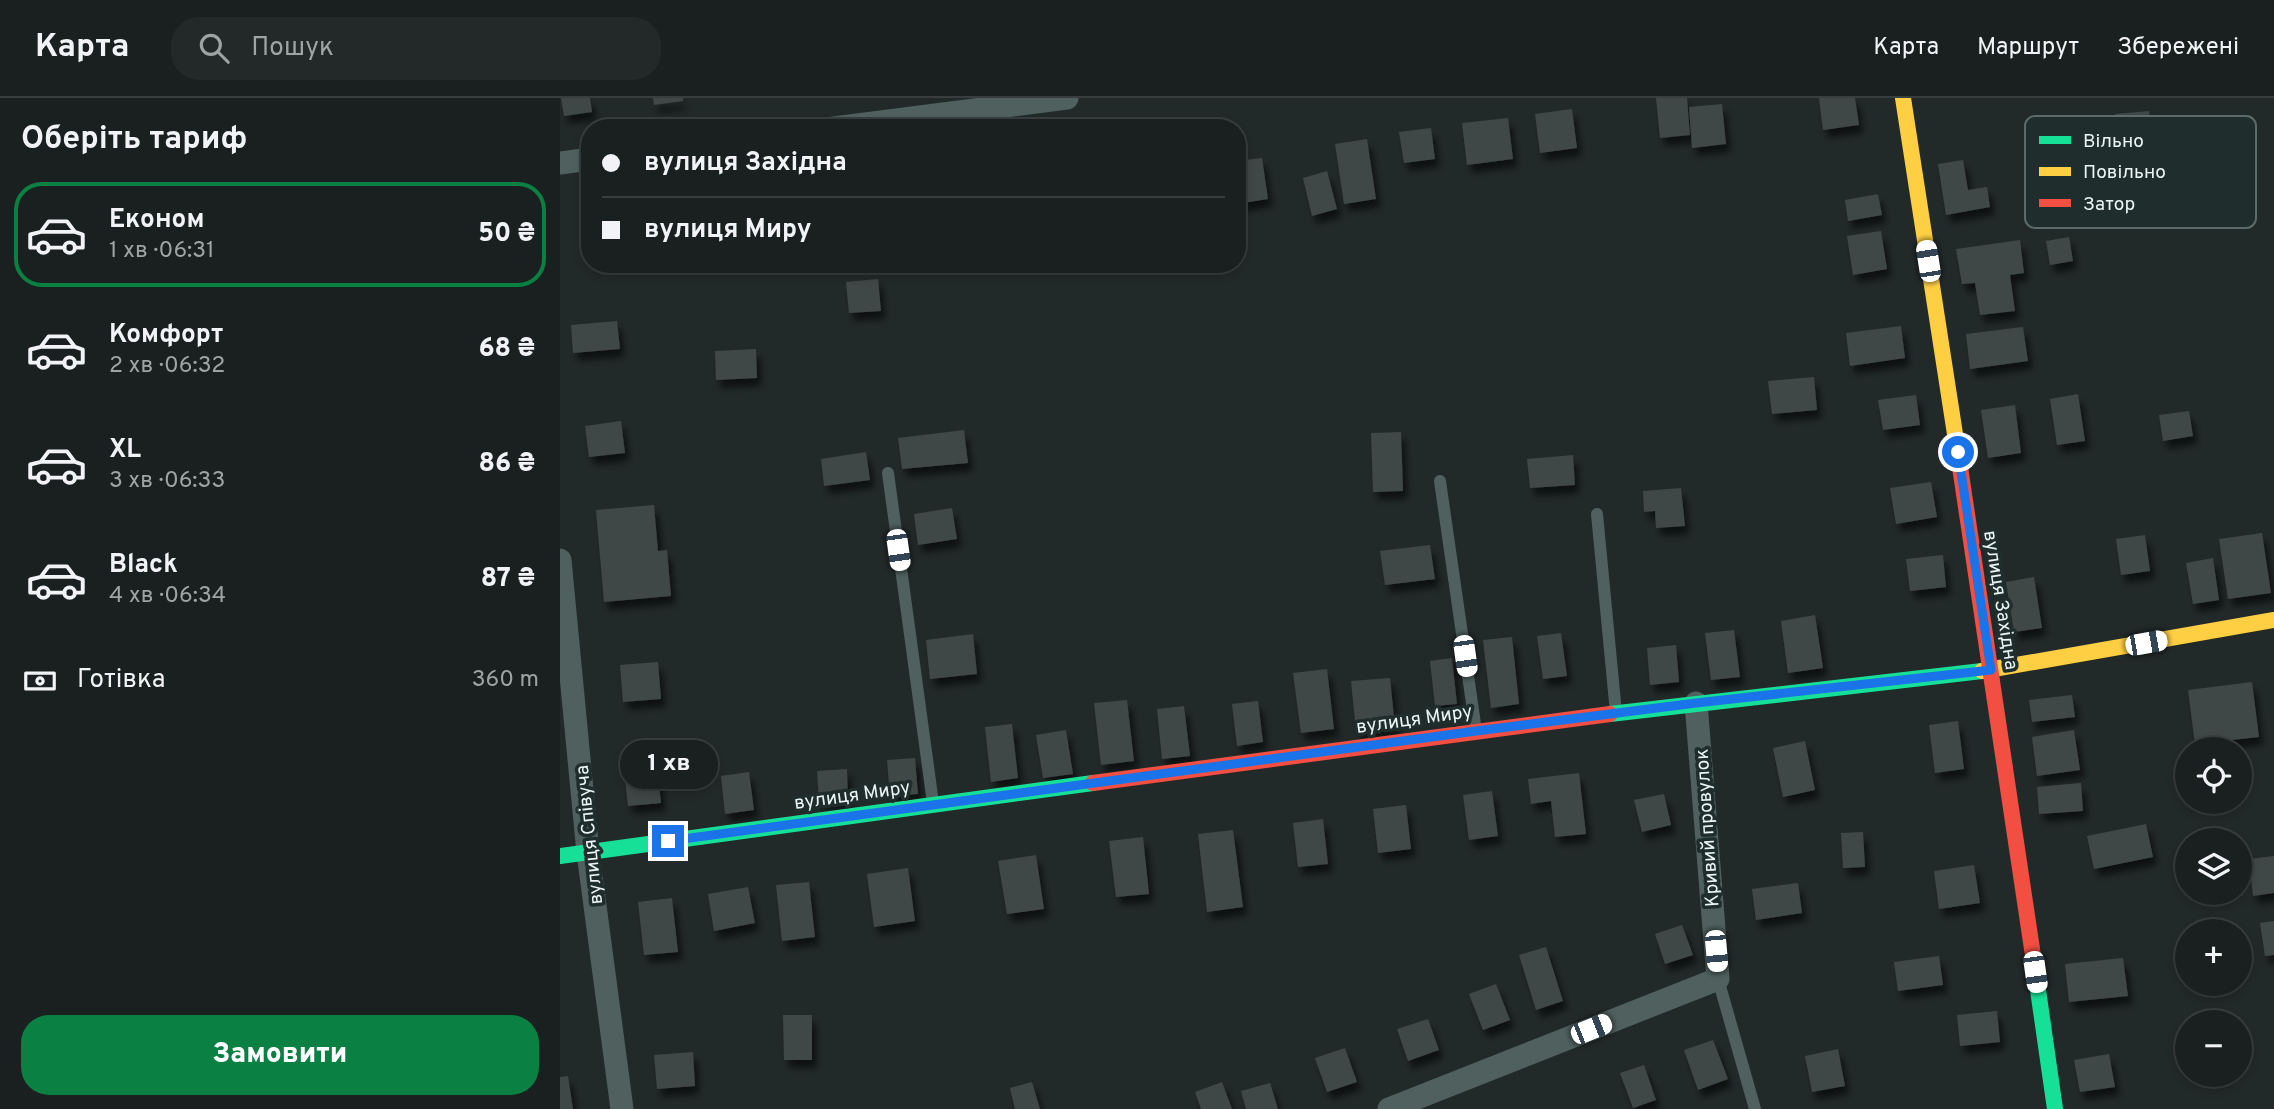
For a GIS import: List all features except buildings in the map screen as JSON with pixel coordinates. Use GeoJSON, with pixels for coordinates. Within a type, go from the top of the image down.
{"type":"FeatureCollection","features":[{"type":"Feature","properties":{"kind":"street"},"geometry":{"type":"LineString","coordinates":[[904,119],[1067,98]]}},
{"type":"Feature","properties":{"kind":"street","name":"вулиця Західна"},"geometry":{"type":"LineString","coordinates":[[1903,98],[2055,1109]]}},
{"type":"Feature","properties":{"kind":"street"},"geometry":{"type":"LineString","coordinates":[[560,163],[581,160]]}},
{"type":"Feature","properties":{"kind":"street","name":"вулиця Співуча"},"geometry":{"type":"LineString","coordinates":[[560,560],[588,853],[622,1109]]}},
{"type":"Feature","properties":{"kind":"street","name":"вулиця Миру"},"geometry":{"type":"LineString","coordinates":[[560,856],[1476,731],[1991,670],[2274,620]]}},
{"type":"Feature","properties":{"kind":"street","name":"Кривий провулок"},"geometry":{"type":"LineString","coordinates":[[1696,703],[1718,979]]}},
{"type":"Feature","properties":{"kind":"street"},"geometry":{"type":"LineString","coordinates":[[1389,1109],[1718,979]]}},
{"type":"Feature","properties":{"kind":"lane"},"geometry":{"type":"LineString","coordinates":[[888,473],[933,804]]}},
{"type":"Feature","properties":{"kind":"lane"},"geometry":{"type":"LineString","coordinates":[[1440,481],[1476,731]]}},
{"type":"Feature","properties":{"kind":"lane"},"geometry":{"type":"LineString","coordinates":[[1597,514],[1616,713]]}},
{"type":"Feature","properties":{"kind":"lane"},"geometry":{"type":"LineString","coordinates":[[1718,979],[1755,1109]]}},
{"type":"Feature","properties":{"kind":"traffic: fast"},"geometry":{"type":"LineString","coordinates":[[1610,714],[1982,671]]}},
{"type":"Feature","properties":{"kind":"traffic: fast"},"geometry":{"type":"LineString","coordinates":[[560,856],[1093,783]]}},
{"type":"Feature","properties":{"kind":"traffic: fast"},"geometry":{"type":"LineString","coordinates":[[2035,969],[2055,1109]]}},
{"type":"Feature","properties":{"kind":"traffic: slow"},"geometry":{"type":"LineString","coordinates":[[1903,98],[1957,447]]}},
{"type":"Feature","properties":{"kind":"traffic: slow"},"geometry":{"type":"LineString","coordinates":[[1982,671],[2274,620]]}},
{"type":"Feature","properties":{"kind":"traffic: jam"},"geometry":{"type":"LineString","coordinates":[[1957,447],[2035,969]]}},
{"type":"Feature","properties":{"kind":"traffic: jam"},"geometry":{"type":"LineString","coordinates":[[1093,783],[1610,714]]}},
{"type":"Feature","properties":{"kind":"route"},"geometry":{"type":"LineString","coordinates":[[668,841],[1476,731],[1991,670],[1958,452]]}}]}
